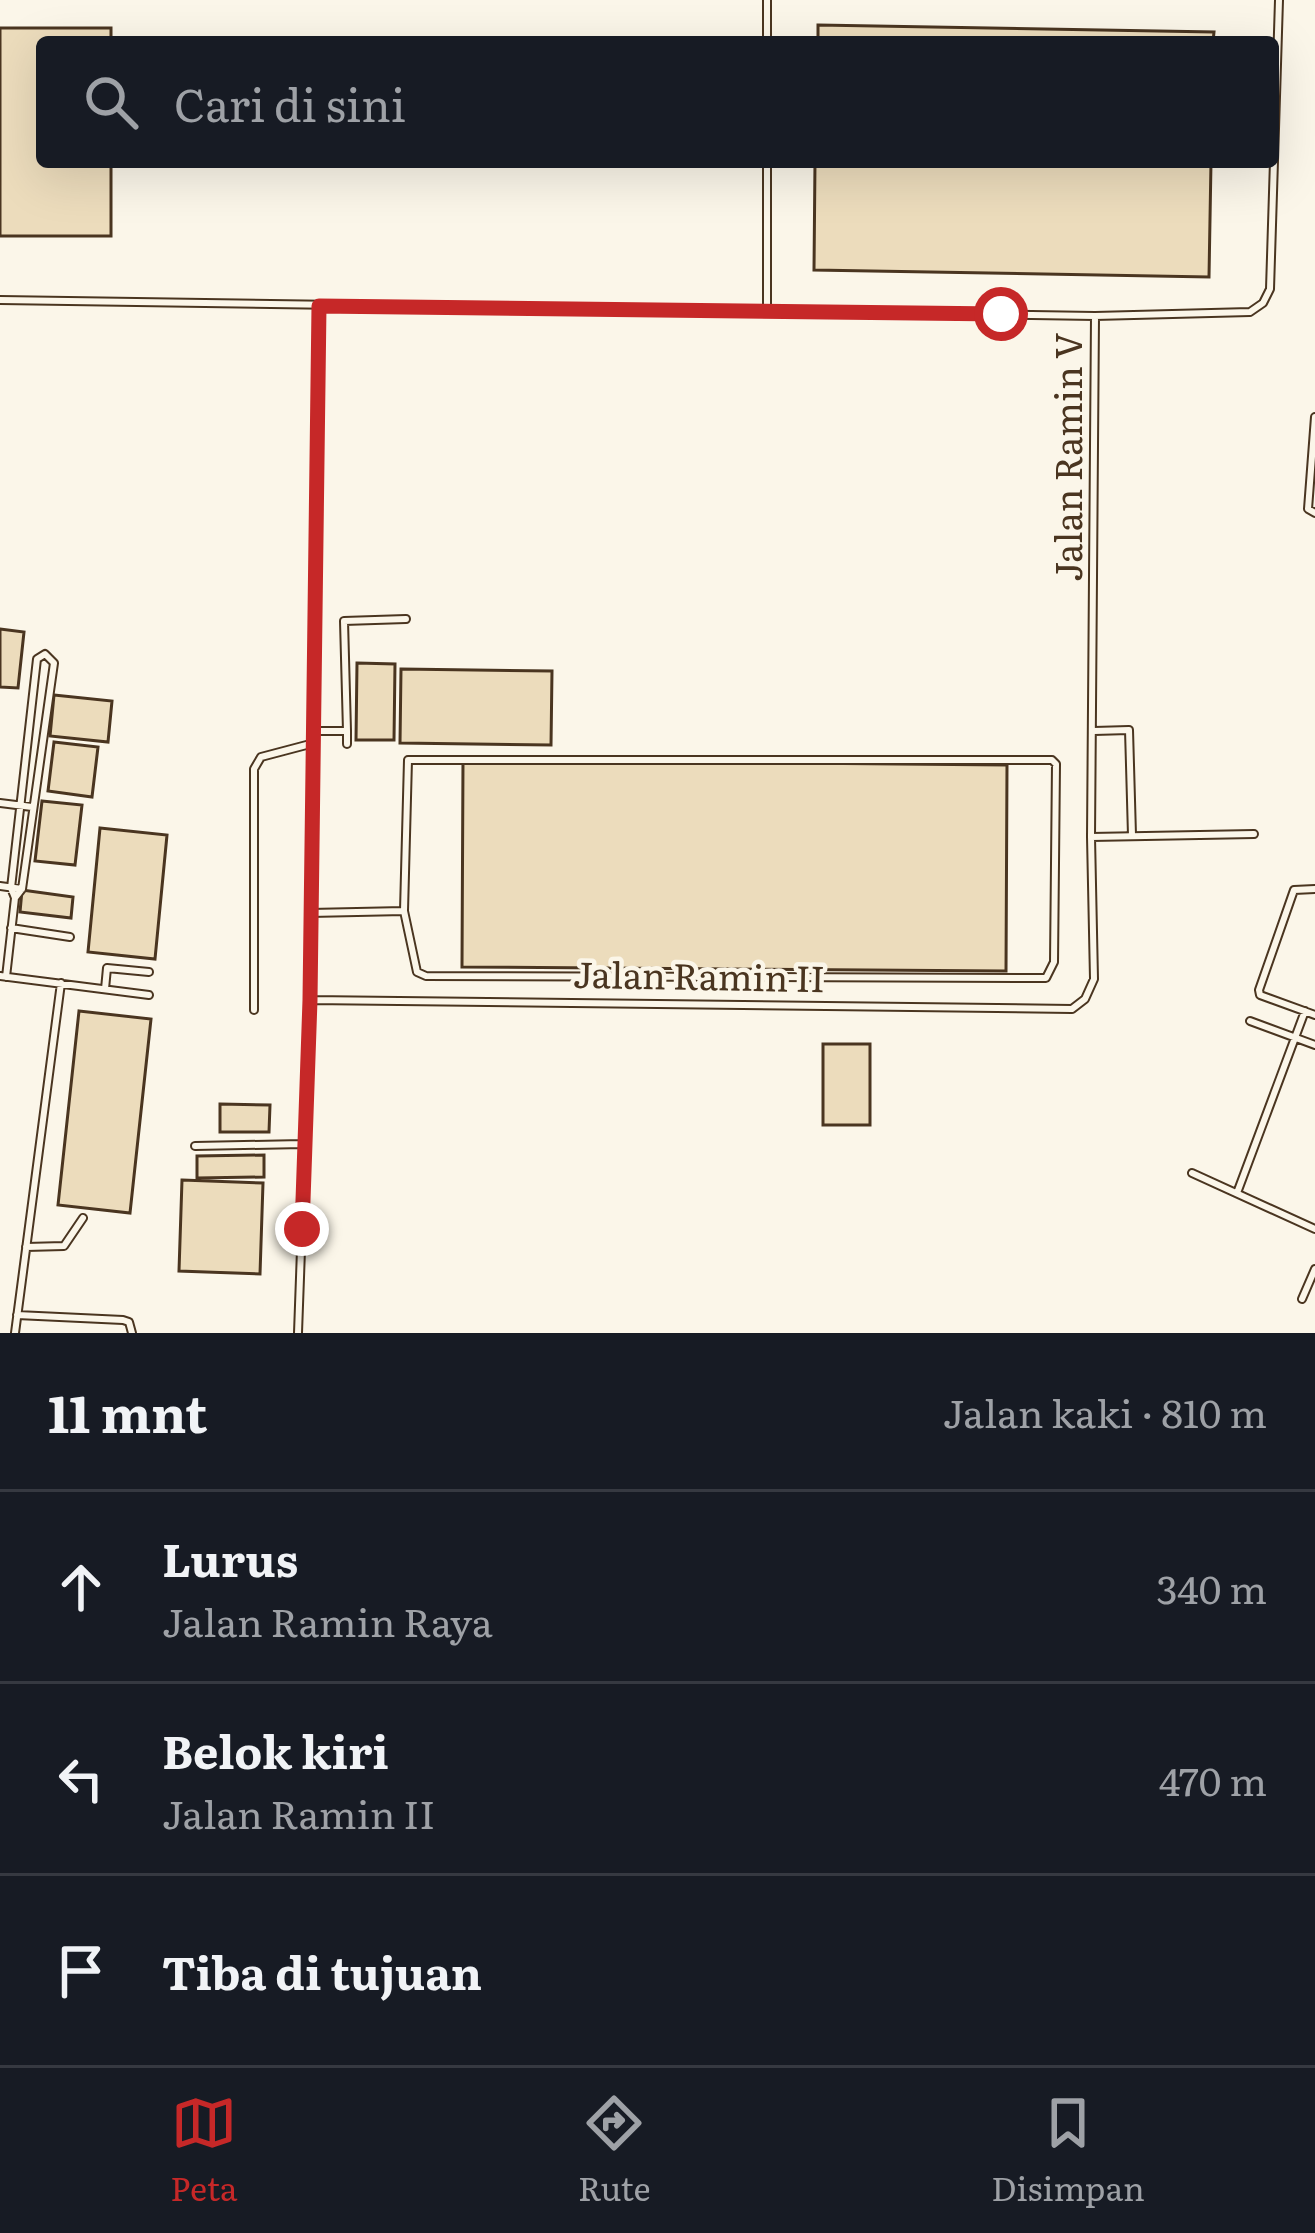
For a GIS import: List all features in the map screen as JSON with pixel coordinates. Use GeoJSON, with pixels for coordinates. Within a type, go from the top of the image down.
{"type":"FeatureCollection","features":[{"type":"Feature","properties":{"kind":"lane"},"geometry":{"type":"LineString","coordinates":[[767,0],[767,36]]}},
{"type":"Feature","properties":{"kind":"lane","name":"Jalan Ramin V"},"geometry":{"type":"LineString","coordinates":[[1278,36],[1279,0]]}},
{"type":"Feature","properties":{"kind":"lane"},"geometry":{"type":"LineString","coordinates":[[766,309],[767,168]]}},
{"type":"Feature","properties":{"kind":"lane","name":"Jalan Ramin V"},"geometry":{"type":"LineString","coordinates":[[1085,999],[1094,979],[1095,316],[1250,312],[1268,296],[1273,168]]}},
{"type":"Feature","properties":{"kind":"lane"},"geometry":{"type":"LineString","coordinates":[[0,301],[1095,316]]}},
{"type":"Feature","properties":{"kind":"lane"},"geometry":{"type":"LineString","coordinates":[[298,1333],[310,1000],[319,306]]}},
{"type":"Feature","properties":{"kind":"lane"},"geometry":{"type":"LineString","coordinates":[[1315,417],[1308,509],[1315,513]]}},
{"type":"Feature","properties":{"kind":"lane"},"geometry":{"type":"LineString","coordinates":[[347,744],[343,623],[406,619]]}},
{"type":"Feature","properties":{"kind":"lane"},"geometry":{"type":"LineString","coordinates":[[15,898],[22,889],[54,663],[45,654],[37,659],[18,805],[11,887],[15,898],[3,977],[149,994]]}},
{"type":"Feature","properties":{"kind":"lane"},"geometry":{"type":"LineString","coordinates":[[1094,731],[1129,730],[1132,837]]}},
{"type":"Feature","properties":{"kind":"lane"},"geometry":{"type":"LineString","coordinates":[[314,731],[347,731]]}},
{"type":"Feature","properties":{"kind":"lane"},"geometry":{"type":"LineString","coordinates":[[254,1010],[255,765],[261,757],[314,743]]}},
{"type":"Feature","properties":{"kind":"lane"},"geometry":{"type":"LineString","coordinates":[[407,760],[1055,763],[1054,948],[1046,978],[426,976],[417,972],[404,911],[407,760]]}},
{"type":"Feature","properties":{"kind":"lane"},"geometry":{"type":"LineString","coordinates":[[0,803],[33,807]]}},
{"type":"Feature","properties":{"kind":"lane"},"geometry":{"type":"LineString","coordinates":[[1091,837],[1254,834]]}},
{"type":"Feature","properties":{"kind":"lane"},"geometry":{"type":"LineString","coordinates":[[0,886],[22,889]]}},
{"type":"Feature","properties":{"kind":"lane"},"geometry":{"type":"LineString","coordinates":[[1315,889],[1294,890],[1259,990],[1315,1015]]}},
{"type":"Feature","properties":{"kind":"lane"},"geometry":{"type":"LineString","coordinates":[[310,913],[404,911]]}},
{"type":"Feature","properties":{"kind":"lane"},"geometry":{"type":"LineString","coordinates":[[11,928],[70,937]]}},
{"type":"Feature","properties":{"kind":"lane"},"geometry":{"type":"LineString","coordinates":[[105,989],[107,968],[149,972]]}},
{"type":"Feature","properties":{"kind":"lane"},"geometry":{"type":"LineString","coordinates":[[15,1333],[61,983]]}},
{"type":"Feature","properties":{"kind":"lane","name":"Jalan Ramin II"},"geometry":{"type":"LineString","coordinates":[[310,1000],[1072,1009],[1085,999]]}},
{"type":"Feature","properties":{"kind":"lane"},"geometry":{"type":"LineString","coordinates":[[1237,1192],[1305,1011]]}},
{"type":"Feature","properties":{"kind":"lane"},"geometry":{"type":"LineString","coordinates":[[1250,1022],[1315,1045]]}},
{"type":"Feature","properties":{"kind":"lane"},"geometry":{"type":"LineString","coordinates":[[196,1146],[303,1144]]}},
{"type":"Feature","properties":{"kind":"lane"},"geometry":{"type":"LineString","coordinates":[[1192,1173],[1315,1229]]}},
{"type":"Feature","properties":{"kind":"lane"},"geometry":{"type":"LineString","coordinates":[[26,1247],[64,1246],[83,1218]]}},
{"type":"Feature","properties":{"kind":"lane"},"geometry":{"type":"LineString","coordinates":[[1302,1299],[1315,1269]]}},
{"type":"Feature","properties":{"kind":"lane"},"geometry":{"type":"LineString","coordinates":[[17,1315],[123,1320],[129,1322],[132,1333]]}},
{"type":"Feature","properties":{"kind":"building"},"geometry":{"type":"Polygon","coordinates":[[[818,25],[1214,32],[1214,36],[818,36],[818,25]]]}},
{"type":"Feature","properties":{"kind":"building"},"geometry":{"type":"Polygon","coordinates":[[[0,28],[111,28],[111,36],[36,36],[36,168],[111,168],[111,236],[0,236],[0,28]]]}},
{"type":"Feature","properties":{"kind":"building"},"geometry":{"type":"Polygon","coordinates":[[[815,168],[1211,168],[1209,277],[814,270],[815,168]]]}},
{"type":"Feature","properties":{"kind":"building"},"geometry":{"type":"Polygon","coordinates":[[[0,629],[24,632],[18,688],[0,687],[0,629]]]}},
{"type":"Feature","properties":{"kind":"building"},"geometry":{"type":"Polygon","coordinates":[[[357,663],[395,664],[394,740],[356,740],[357,663]]]}},
{"type":"Feature","properties":{"kind":"building"},"geometry":{"type":"Polygon","coordinates":[[[401,669],[552,671],[551,745],[400,743],[401,669]]]}},
{"type":"Feature","properties":{"kind":"building"},"geometry":{"type":"Polygon","coordinates":[[[54,695],[112,701],[108,742],[50,736],[54,695]]]}},
{"type":"Feature","properties":{"kind":"building"},"geometry":{"type":"Polygon","coordinates":[[[54,742],[98,747],[92,797],[48,791],[54,742]]]}},
{"type":"Feature","properties":{"kind":"building"},"geometry":{"type":"Polygon","coordinates":[[[463,760],[1007,765],[1006,971],[462,967],[463,760]]]}},
{"type":"Feature","properties":{"kind":"building"},"geometry":{"type":"Polygon","coordinates":[[[42,801],[82,805],[75,865],[35,861],[42,801]]]}},
{"type":"Feature","properties":{"kind":"building"},"geometry":{"type":"Polygon","coordinates":[[[100,828],[167,835],[155,959],[88,952],[100,828]]]}},
{"type":"Feature","properties":{"kind":"building"},"geometry":{"type":"Polygon","coordinates":[[[22,890],[73,897],[71,918],[20,912],[22,890]]]}},
{"type":"Feature","properties":{"kind":"building"},"geometry":{"type":"Polygon","coordinates":[[[79,1011],[151,1019],[130,1213],[58,1205],[79,1011]]]}},
{"type":"Feature","properties":{"kind":"building"},"geometry":{"type":"Polygon","coordinates":[[[823,1044],[870,1044],[870,1125],[823,1125],[823,1044]]]}},
{"type":"Feature","properties":{"kind":"building"},"geometry":{"type":"Polygon","coordinates":[[[220,1104],[270,1105],[269,1132],[220,1132],[220,1104]]]}},
{"type":"Feature","properties":{"kind":"building"},"geometry":{"type":"Polygon","coordinates":[[[264,1155],[264,1177],[197,1178],[197,1156],[264,1155]]]}},
{"type":"Feature","properties":{"kind":"building"},"geometry":{"type":"Polygon","coordinates":[[[182,1180],[263,1183],[260,1274],[179,1271],[182,1180]]]}},
{"type":"Feature","properties":{"kind":"route"},"geometry":{"type":"LineString","coordinates":[[302,1229],[310,1000],[319,306],[1001,314]]}}]}
